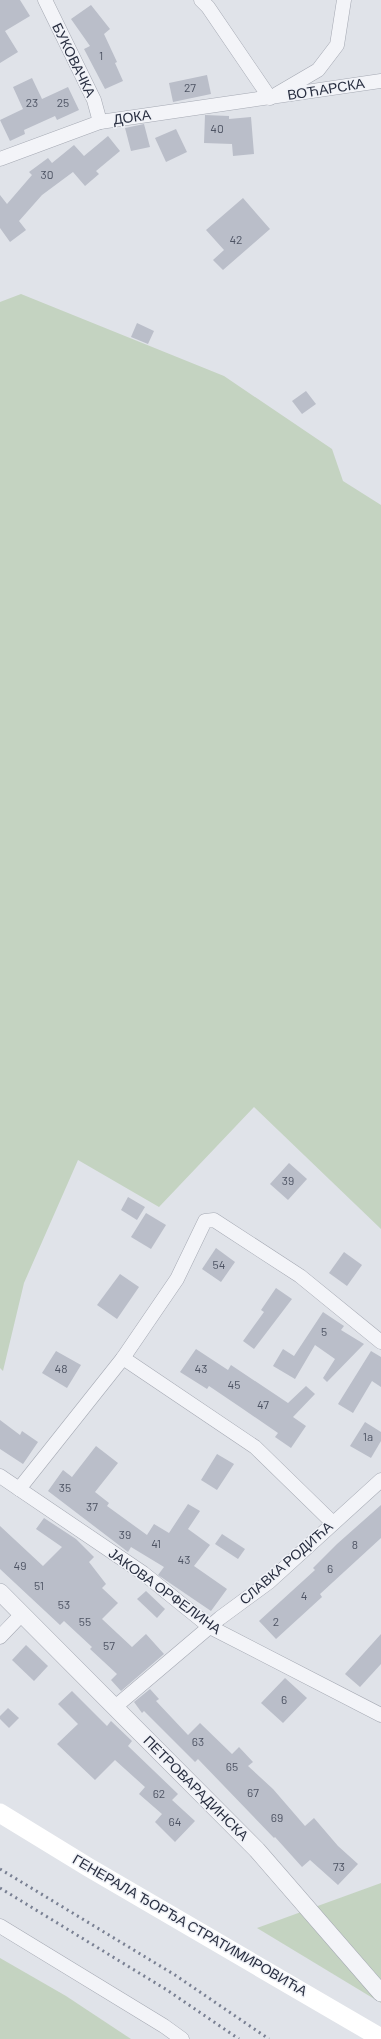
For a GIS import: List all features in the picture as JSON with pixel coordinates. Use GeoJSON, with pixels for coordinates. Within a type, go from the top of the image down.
{"type":"FeatureCollection","features":[{"type":"Feature","properties":{"kind":"main road","name":"ГЕНЕРАЛА ЂОРЂА СТРАТИМИРОВИЋА"},"geometry":{"type":"LineString","coordinates":[[0,1812],[88,1867],[381,2038]]}},
{"type":"Feature","properties":{"kind":"street","name":"БУКОВАЧКА"},"geometry":{"type":"LineString","coordinates":[[45,0],[94,100],[100,122]]}},
{"type":"Feature","properties":{"kind":"street"},"geometry":{"type":"LineString","coordinates":[[201,0],[208,7],[270,98],[318,70],[337,45],[344,0]]}},
{"type":"Feature","properties":{"kind":"street","name":"ВОЋАРСКА"},"geometry":{"type":"LineString","coordinates":[[270,98],[381,81]]}},
{"type":"Feature","properties":{"kind":"street","name":"ДОКА"},"geometry":{"type":"LineString","coordinates":[[0,159],[100,122],[270,98]]}},
{"type":"Feature","properties":{"kind":"street"},"geometry":{"type":"LineString","coordinates":[[19,1489],[123,1358],[177,1279],[205,1222],[214,1220],[300,1276],[381,1342]]}},
{"type":"Feature","properties":{"kind":"street"},"geometry":{"type":"LineString","coordinates":[[123,1358],[255,1448],[333,1523]]}},
{"type":"Feature","properties":{"kind":"street","name":"ЈАКОВА ОРФЕЛИНА"},"geometry":{"type":"LineString","coordinates":[[0,1476],[143,1573],[210,1627],[381,1715]]}},
{"type":"Feature","properties":{"kind":"street","name":"СЛАВКА РОДИЋА"},"geometry":{"type":"LineString","coordinates":[[115,1706],[210,1627],[269,1582],[381,1480]]}},
{"type":"Feature","properties":{"kind":"street","name":"ПЕТРОВАРАДИНСКА"},"geometry":{"type":"LineString","coordinates":[[0,1592],[257,1850],[381,1993]]}},
{"type":"Feature","properties":{"kind":"street"},"geometry":{"type":"LineString","coordinates":[[0,1638],[22,1614]]}},
{"type":"Feature","properties":{"kind":"street"},"geometry":{"type":"LineString","coordinates":[[0,1926],[164,2026],[182,2039]]}},
{"type":"Feature","properties":{"kind":"green space"},"geometry":{"type":"Polygon","coordinates":[[[21,294],[224,376],[332,449],[343,481],[381,505],[381,1229],[254,1107],[159,1207],[78,1160],[24,1283],[3,1371],[0,1368],[0,302],[21,294]]]}},
{"type":"Feature","properties":{"kind":"green space"},"geometry":{"type":"Polygon","coordinates":[[[381,1883],[381,2003],[257,1928],[381,1883]]]}},
{"type":"Feature","properties":{"kind":"green space"},"geometry":{"type":"Polygon","coordinates":[[[0,1958],[66,1996],[131,2039],[0,2039],[0,1958]]]}},
{"type":"Feature","properties":{"kind":"building"},"geometry":{"type":"Polygon","coordinates":[[[0,0],[20,0],[30,16],[5,31],[18,52],[0,63],[0,0]]]}},
{"type":"Feature","properties":{"kind":"building"},"geometry":{"type":"Polygon","coordinates":[[[91,5],[110,29],[104,34],[117,62],[115,63],[123,81],[105,89],[84,49],[90,46],[71,19],[91,5]]]}},
{"type":"Feature","properties":{"kind":"building"},"geometry":{"type":"Polygon","coordinates":[[[207,75],[211,94],[173,102],[169,83],[207,75]]]}},
{"type":"Feature","properties":{"kind":"building"},"geometry":{"type":"Polygon","coordinates":[[[32,78],[42,99],[68,87],[79,110],[57,120],[55,116],[24,130],[25,134],[10,141],[0,120],[23,109],[13,87],[32,78]]]}},
{"type":"Feature","properties":{"kind":"building"},"geometry":{"type":"Polygon","coordinates":[[[205,115],[229,116],[229,119],[251,117],[254,154],[233,156],[232,144],[204,143],[205,115]]]}},
{"type":"Feature","properties":{"kind":"building"},"geometry":{"type":"Polygon","coordinates":[[[144,124],[150,147],[131,151],[125,128],[144,124]]]}},
{"type":"Feature","properties":{"kind":"building"},"geometry":{"type":"Polygon","coordinates":[[[176,129],[187,152],[166,162],[155,138],[176,129]]]}},
{"type":"Feature","properties":{"kind":"building"},"geometry":{"type":"Polygon","coordinates":[[[108,136],[120,151],[96,171],[99,174],[85,186],[73,172],[42,195],[19,221],[26,230],[10,242],[0,228],[0,195],[7,204],[32,175],[29,172],[48,158],[52,163],[74,145],[84,156],[108,136]]]}},
{"type":"Feature","properties":{"kind":"building"},"geometry":{"type":"Polygon","coordinates":[[[243,198],[270,229],[223,270],[213,260],[224,250],[206,230],[243,198]]]}},
{"type":"Feature","properties":{"kind":"building"},"geometry":{"type":"Polygon","coordinates":[[[137,323],[154,331],[148,344],[131,337],[137,323]]]}},
{"type":"Feature","properties":{"kind":"building"},"geometry":{"type":"Polygon","coordinates":[[[306,391],[316,404],[302,414],[292,401],[306,391]]]}},
{"type":"Feature","properties":{"kind":"building"},"geometry":{"type":"Polygon","coordinates":[[[289,1163],[307,1179],[288,1200],[270,1184],[289,1163]]]}},
{"type":"Feature","properties":{"kind":"building"},"geometry":{"type":"Polygon","coordinates":[[[128,1197],[145,1207],[137,1220],[121,1210],[128,1197]]]}},
{"type":"Feature","properties":{"kind":"building"},"geometry":{"type":"Polygon","coordinates":[[[146,1213],[166,1225],[151,1249],[131,1237],[146,1213]]]}},
{"type":"Feature","properties":{"kind":"building"},"geometry":{"type":"Polygon","coordinates":[[[216,1248],[235,1262],[221,1282],[202,1269],[216,1248]]]}},
{"type":"Feature","properties":{"kind":"building"},"geometry":{"type":"Polygon","coordinates":[[[344,1252],[362,1265],[347,1286],[329,1273],[344,1252]]]}},
{"type":"Feature","properties":{"kind":"building"},"geometry":{"type":"Polygon","coordinates":[[[120,1274],[139,1287],[117,1319],[97,1305],[120,1274]]]}},
{"type":"Feature","properties":{"kind":"building"},"geometry":{"type":"Polygon","coordinates":[[[276,1288],[292,1299],[254,1349],[243,1341],[264,1312],[261,1310],[276,1288]]]}},
{"type":"Feature","properties":{"kind":"building"},"geometry":{"type":"Polygon","coordinates":[[[323,1312],[344,1326],[341,1330],[364,1344],[327,1382],[323,1378],[335,1359],[315,1345],[295,1379],[273,1366],[283,1349],[294,1356],[323,1312]]]}},
{"type":"Feature","properties":{"kind":"building"},"geometry":{"type":"Polygon","coordinates":[[[196,1349],[228,1370],[231,1365],[288,1403],[306,1386],[315,1394],[293,1417],[306,1426],[291,1448],[275,1437],[278,1433],[243,1409],[209,1386],[207,1389],[180,1372],[196,1349]]]}},
{"type":"Feature","properties":{"kind":"building"},"geometry":{"type":"Polygon","coordinates":[[[56,1351],[81,1365],[67,1388],[42,1373],[56,1351]]]}},
{"type":"Feature","properties":{"kind":"building"},"geometry":{"type":"Polygon","coordinates":[[[371,1351],[381,1357],[381,1387],[372,1381],[353,1413],[338,1404],[371,1351]]]}},
{"type":"Feature","properties":{"kind":"building"},"geometry":{"type":"Polygon","coordinates":[[[0,1420],[20,1435],[22,1431],[38,1442],[23,1464],[0,1449],[0,1420]]]}},
{"type":"Feature","properties":{"kind":"building"},"geometry":{"type":"Polygon","coordinates":[[[365,1422],[381,1432],[381,1441],[371,1458],[350,1446],[365,1422]]]}},
{"type":"Feature","properties":{"kind":"building"},"geometry":{"type":"Polygon","coordinates":[[[96,1446],[118,1463],[95,1492],[109,1503],[107,1506],[147,1535],[154,1524],[169,1533],[188,1504],[200,1511],[188,1529],[210,1545],[194,1566],[227,1589],[211,1611],[158,1575],[164,1567],[131,1547],[128,1552],[48,1491],[63,1470],[72,1477],[96,1446]]]}},
{"type":"Feature","properties":{"kind":"building"},"geometry":{"type":"Polygon","coordinates":[[[217,1454],[234,1464],[217,1490],[201,1480],[217,1454]]]}},
{"type":"Feature","properties":{"kind":"building"},"geometry":{"type":"Polygon","coordinates":[[[381,1505],[381,1538],[320,1594],[322,1597],[276,1639],[259,1621],[315,1570],[313,1568],[337,1544],[381,1505]]]}},
{"type":"Feature","properties":{"kind":"building"},"geometry":{"type":"Polygon","coordinates":[[[44,1518],[76,1539],[94,1557],[89,1562],[106,1584],[102,1588],[118,1603],[102,1619],[132,1647],[146,1634],[164,1654],[121,1691],[111,1680],[117,1674],[90,1649],[92,1647],[64,1621],[60,1625],[0,1569],[0,1526],[43,1566],[62,1547],[36,1529],[44,1518]]]}},
{"type":"Feature","properties":{"kind":"building"},"geometry":{"type":"Polygon","coordinates":[[[222,1534],[245,1549],[238,1559],[215,1544],[222,1534]]]}},
{"type":"Feature","properties":{"kind":"building"},"geometry":{"type":"Polygon","coordinates":[[[146,1591],[165,1609],[157,1618],[137,1599],[146,1591]]]}},
{"type":"Feature","properties":{"kind":"building"},"geometry":{"type":"Polygon","coordinates":[[[381,1634],[381,1664],[360,1687],[345,1674],[381,1634]]]}},
{"type":"Feature","properties":{"kind":"building"},"geometry":{"type":"Polygon","coordinates":[[[26,1645],[48,1666],[34,1681],[12,1660],[26,1645]]]}},
{"type":"Feature","properties":{"kind":"building"},"geometry":{"type":"Polygon","coordinates":[[[285,1678],[307,1698],[283,1723],[261,1703],[285,1678]]]}},
{"type":"Feature","properties":{"kind":"building"},"geometry":{"type":"Polygon","coordinates":[[[150,1689],[159,1699],[156,1701],[188,1735],[200,1723],[232,1754],[239,1747],[253,1762],[248,1766],[273,1789],[305,1826],[314,1818],[338,1846],[358,1864],[338,1885],[310,1860],[302,1867],[275,1837],[274,1838],[198,1759],[195,1762],[144,1711],[142,1713],[134,1702],[150,1689]]]}},
{"type":"Feature","properties":{"kind":"building"},"geometry":{"type":"Polygon","coordinates":[[[72,1691],[107,1726],[111,1721],[132,1741],[128,1746],[178,1794],[172,1800],[195,1821],[175,1842],[155,1822],[162,1814],[139,1794],[145,1787],[115,1760],[95,1780],[57,1744],[78,1724],[58,1704],[72,1691]]]}},
{"type":"Feature","properties":{"kind":"building"},"geometry":{"type":"Polygon","coordinates":[[[8,1708],[19,1718],[9,1728],[0,1719],[0,1716],[8,1708]]]}},
{"type":"Feature","properties":{"kind":"railway"},"geometry":{"type":"LineString","coordinates":[[0,1869],[175,1975],[269,2039]]}},
{"type":"Feature","properties":{"kind":"railway"},"geometry":{"type":"LineString","coordinates":[[0,1888],[167,1990],[239,2039]]}}]}
